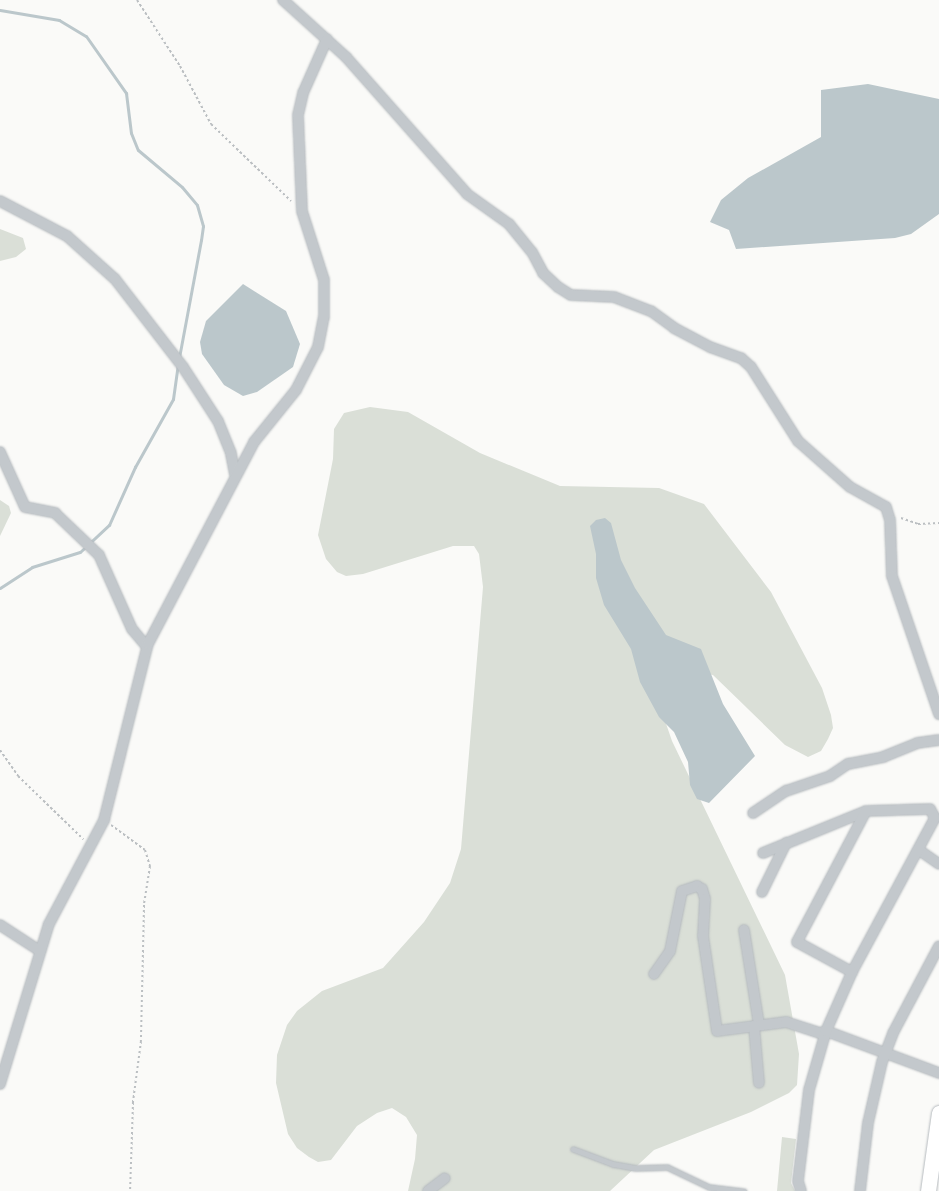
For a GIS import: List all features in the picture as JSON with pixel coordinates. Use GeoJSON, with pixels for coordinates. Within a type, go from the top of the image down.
{"type":"FeatureCollection","features":[{"type":"Feature","properties":{"kind":"main road"},"geometry":{"type":"LineString","coordinates":[[928,1191],[939,1113]]}},
{"type":"Feature","properties":{"kind":"street"},"geometry":{"type":"LineString","coordinates":[[283,0],[327,39],[466,194],[509,224],[532,252],[543,273],[558,288],[571,295],[614,298],[651,311],[674,328],[710,347],[741,358],[751,367],[798,441],[850,487],[886,507],[889,515],[892,576],[939,714]]}},
{"type":"Feature","properties":{"kind":"street"},"geometry":{"type":"LineString","coordinates":[[0,1084],[40,951],[64,894],[104,820],[147,647],[235,475],[254,442],[296,390],[310,366],[322,334],[324,280],[302,211],[298,115],[303,93],[327,39]]}},
{"type":"Feature","properties":{"kind":"street"},"geometry":{"type":"LineString","coordinates":[[0,201],[66,236],[97,260],[115,279],[183,367],[218,421],[231,454],[235,475]]}},
{"type":"Feature","properties":{"kind":"street"},"geometry":{"type":"LineString","coordinates":[[0,452],[24,508],[55,513],[100,555],[128,621],[147,647]]}},
{"type":"Feature","properties":{"kind":"street"},"geometry":{"type":"LineString","coordinates":[[753,813],[786,791],[830,776],[848,764],[883,757],[917,743],[939,740]]}},
{"type":"Feature","properties":{"kind":"street"},"geometry":{"type":"LineString","coordinates":[[763,853],[866,811],[930,809],[935,818],[852,972],[826,1030],[809,1090],[798,1181],[801,1191]]}},
{"type":"Feature","properties":{"kind":"street"},"geometry":{"type":"LineString","coordinates":[[852,972],[797,942],[866,811]]}},
{"type":"Feature","properties":{"kind":"street"},"geometry":{"type":"LineString","coordinates":[[762,892],[786,843]]}},
{"type":"Feature","properties":{"kind":"street"},"geometry":{"type":"LineString","coordinates":[[919,850],[939,864]]}},
{"type":"Feature","properties":{"kind":"street"},"geometry":{"type":"LineString","coordinates":[[654,974],[670,951],[682,891],[697,886],[702,889],[703,936],[717,1031],[786,1022],[820,1033],[826,1030],[939,1073]]}},
{"type":"Feature","properties":{"kind":"street"},"geometry":{"type":"LineString","coordinates":[[0,925],[40,951]]}},
{"type":"Feature","properties":{"kind":"street"},"geometry":{"type":"LineString","coordinates":[[744,930],[757,1026],[758,1083]]}},
{"type":"Feature","properties":{"kind":"street"},"geometry":{"type":"LineString","coordinates":[[860,1191],[871,1104],[885,1053],[939,946]]}},
{"type":"Feature","properties":{"kind":"street"},"geometry":{"type":"LineString","coordinates":[[428,1191],[446,1178]]}},
{"type":"Feature","properties":{"kind":"lane"},"geometry":{"type":"LineString","coordinates":[[574,1149],[614,1164],[636,1168],[667,1167],[709,1187],[744,1191]]}},
{"type":"Feature","properties":{"kind":"path"},"geometry":{"type":"LineString","coordinates":[[137,0],[180,66],[211,124],[302,211]]}},
{"type":"Feature","properties":{"kind":"path"},"geometry":{"type":"LineString","coordinates":[[889,515],[918,524],[939,523]]}},
{"type":"Feature","properties":{"kind":"path"},"geometry":{"type":"LineString","coordinates":[[0,750],[25,783],[66,825],[91,845]]}},
{"type":"Feature","properties":{"kind":"path"},"geometry":{"type":"LineString","coordinates":[[104,820],[138,842],[145,850],[150,866],[144,905],[141,1041],[133,1102],[130,1191]]}},
{"type":"Feature","properties":{"kind":"shaded area"},"geometry":{"type":"Polygon","coordinates":[[[868,84],[939,99],[939,214],[911,234],[895,238],[736,249],[729,230],[710,222],[721,200],[748,178],[821,137],[821,90],[868,84]]]}},
{"type":"Feature","properties":{"kind":"shaded area"},"geometry":{"type":"Polygon","coordinates":[[[0,229],[23,238],[26,249],[16,257],[0,261],[0,229]]]}},
{"type":"Feature","properties":{"kind":"shaded area"},"geometry":{"type":"Polygon","coordinates":[[[243,284],[286,311],[300,344],[293,367],[257,392],[243,396],[224,385],[202,354],[200,342],[206,321],[243,284]]]}},
{"type":"Feature","properties":{"kind":"shaded area"},"geometry":{"type":"Polygon","coordinates":[[[370,407],[408,412],[480,453],[560,486],[659,488],[704,504],[771,592],[822,688],[831,715],[833,728],[828,739],[821,751],[808,757],[785,745],[713,675],[706,674],[661,709],[672,741],[785,975],[799,1054],[797,1085],[789,1093],[751,1112],[654,1150],[610,1191],[408,1191],[415,1159],[417,1135],[406,1117],[392,1108],[377,1113],[357,1126],[331,1160],[318,1162],[309,1157],[297,1148],[288,1134],[276,1083],[277,1055],[287,1025],[297,1011],[322,991],[383,968],[424,922],[450,883],[461,849],[483,587],[479,554],[474,546],[453,546],[363,574],[346,576],[337,572],[326,559],[318,535],[333,459],[334,429],[344,413],[370,407]]]}},
{"type":"Feature","properties":{"kind":"shaded area"},"geometry":{"type":"Polygon","coordinates":[[[0,500],[9,506],[11,513],[0,536],[0,500]]]}},
{"type":"Feature","properties":{"kind":"shaded area"},"geometry":{"type":"Polygon","coordinates":[[[605,518],[611,523],[621,560],[635,588],[666,635],[701,649],[723,704],[755,756],[709,803],[697,799],[690,785],[688,762],[674,732],[659,717],[640,682],[631,649],[604,605],[596,578],[596,554],[590,526],[596,520],[605,518]]]}},
{"type":"Feature","properties":{"kind":"shaded area"},"geometry":{"type":"Polygon","coordinates":[[[782,1137],[796,1139],[791,1183],[795,1191],[777,1191],[782,1137]]]}},
{"type":"Feature","properties":{"kind":"waterway"},"geometry":{"type":"LineString","coordinates":[[0,10],[59,20],[86,36],[126,93],[131,133],[138,150],[182,187],[197,205],[203,226],[179,357]]}},
{"type":"Feature","properties":{"kind":"waterway"},"geometry":{"type":"LineString","coordinates":[[0,588],[32,567],[80,552],[109,525],[135,467],[173,399],[178,365]]}}]}
